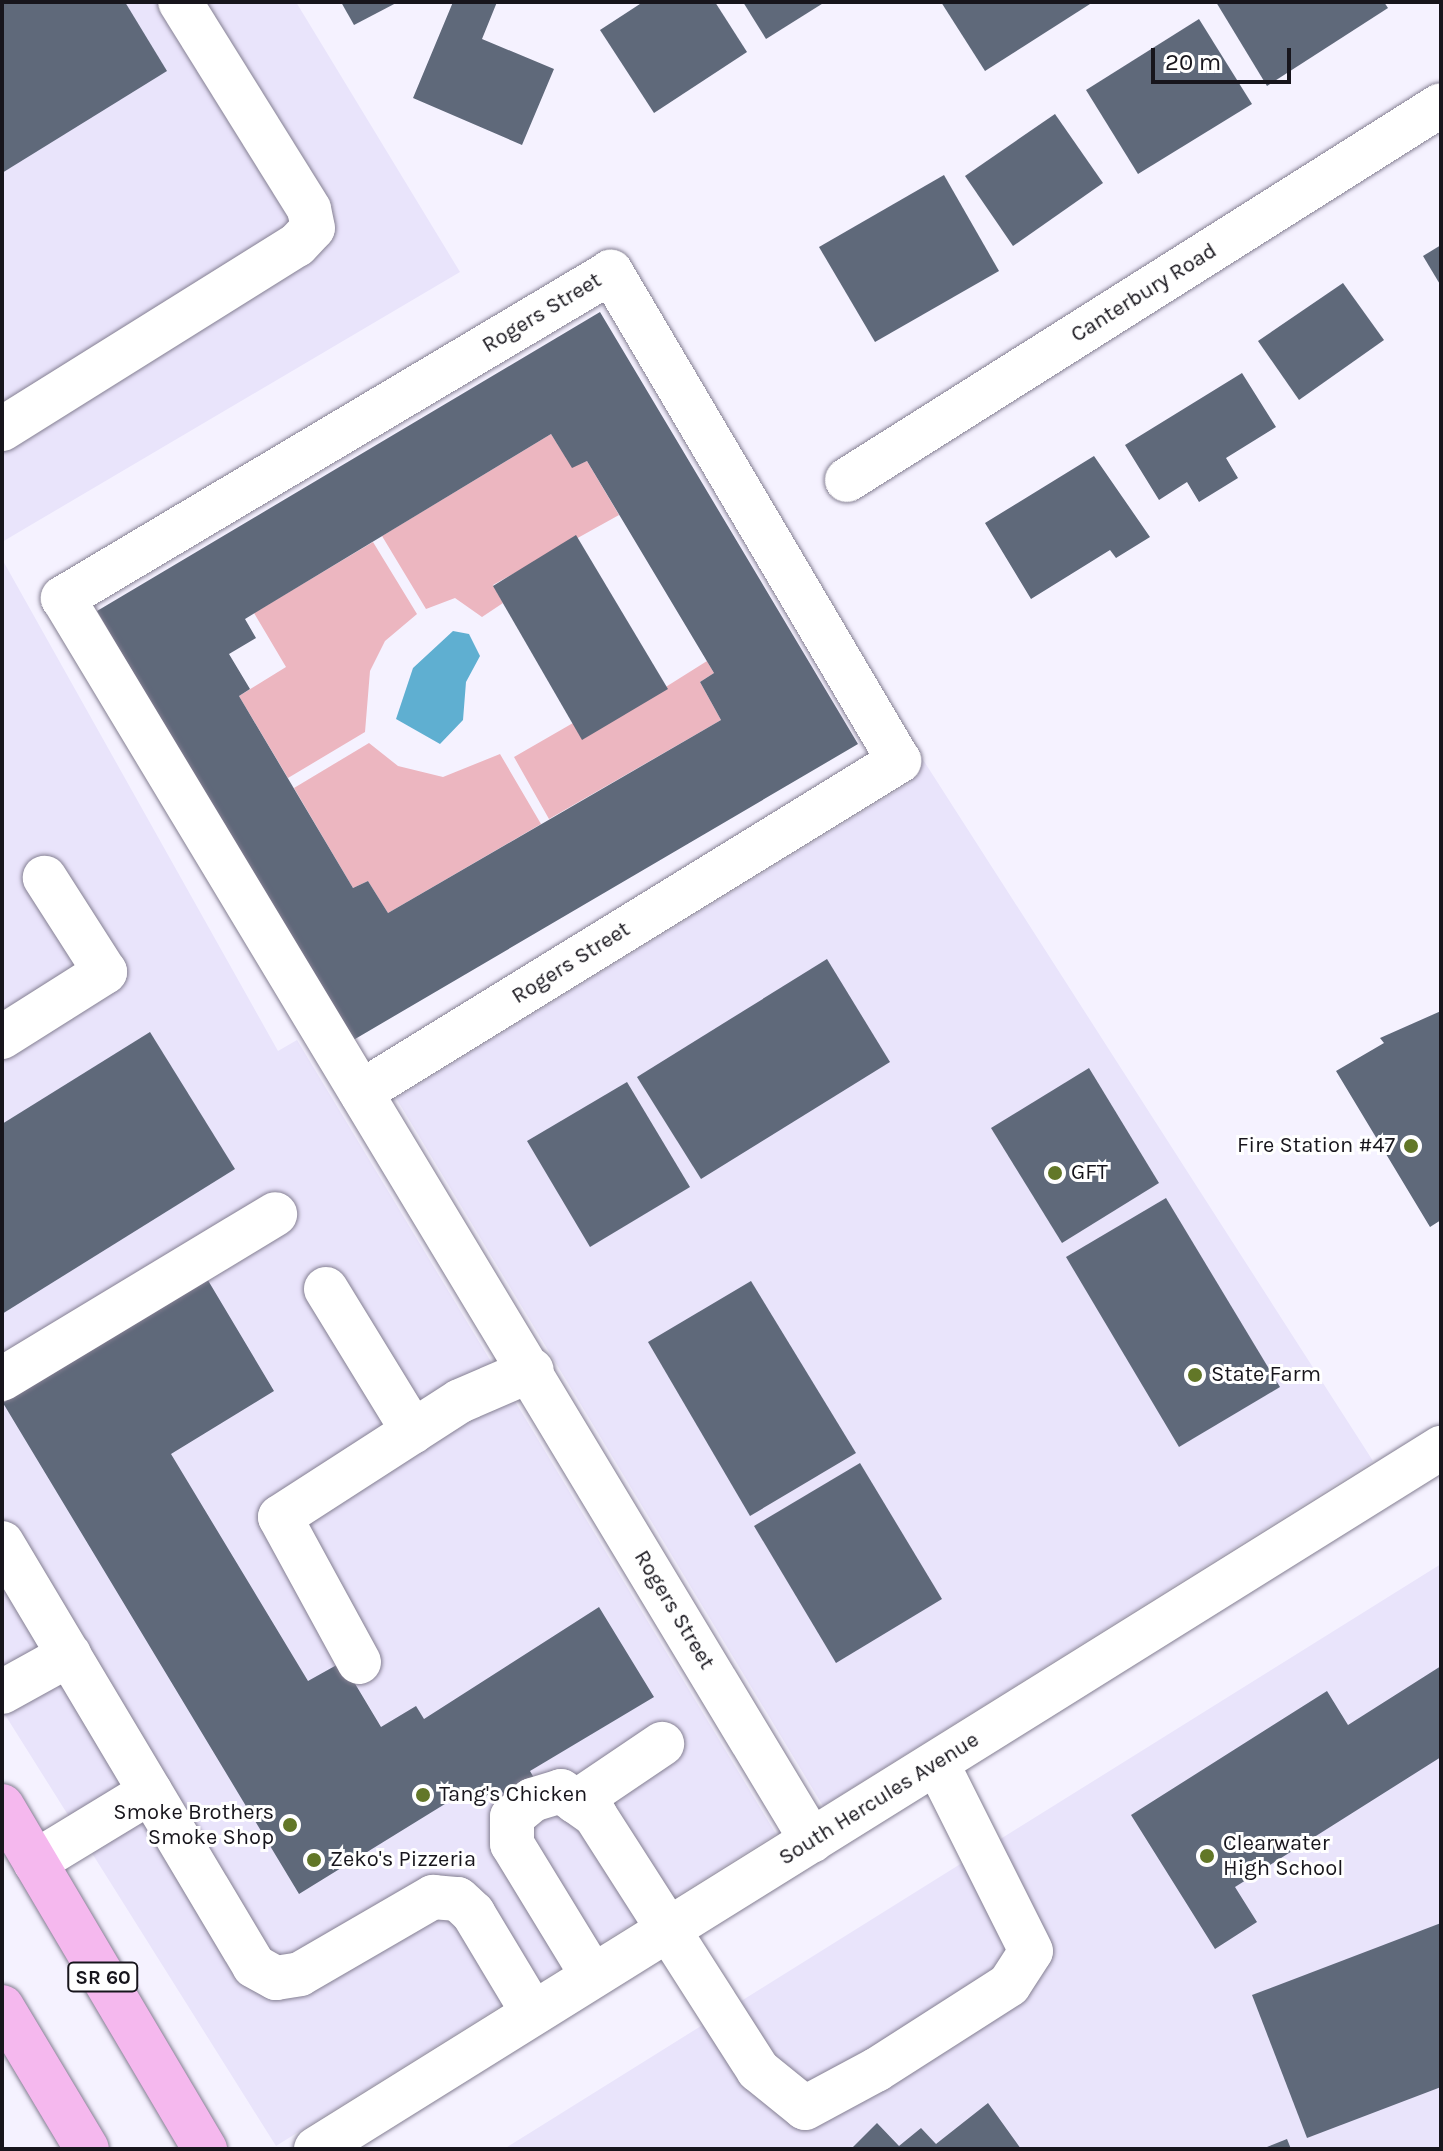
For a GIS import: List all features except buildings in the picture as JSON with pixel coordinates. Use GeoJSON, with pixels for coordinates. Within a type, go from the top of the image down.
{"type":"FeatureCollection","features":[{"type":"Feature","properties":{"kind":"main road","name":"SR 60"},"geometry":{"type":"LineString","coordinates":[[2,1806],[205,2149]]}},
{"type":"Feature","properties":{"kind":"main road"},"geometry":{"type":"LineString","coordinates":[[2,2007],[87,2149]]}},
{"type":"Feature","properties":{"kind":"street"},"geometry":{"type":"LineString","coordinates":[[2,429],[297,245],[313,228],[309,209],[180,2]]}},
{"type":"Feature","properties":{"kind":"street","name":"Canterbury Road"},"geometry":{"type":"LineString","coordinates":[[847,480],[1441,105]]}},
{"type":"Feature","properties":{"kind":"street","name":"Rogers Street"},"geometry":{"type":"LineString","coordinates":[[361,1092],[899,761],[611,272],[63,598],[361,1092],[532,1370],[812,1841]]}},
{"type":"Feature","properties":{"kind":"street"},"geometry":{"type":"LineString","coordinates":[[2,1037],[105,972],[45,878]]}},
{"type":"Feature","properties":{"kind":"street"},"geometry":{"type":"LineString","coordinates":[[2,1379],[275,1214]]}},
{"type":"Feature","properties":{"kind":"street"},"geometry":{"type":"LineString","coordinates":[[326,1289],[413,1431]]}},
{"type":"Feature","properties":{"kind":"street"},"geometry":{"type":"LineString","coordinates":[[359,1662],[280,1517],[460,1401],[532,1370]]}},
{"type":"Feature","properties":{"kind":"street","name":"South Hercules Avenue"},"geometry":{"type":"LineString","coordinates":[[316,2149],[532,2011],[812,1841],[1441,1448]]}},
{"type":"Feature","properties":{"kind":"street"},"geometry":{"type":"LineString","coordinates":[[2,1543],[13,1586],[69,1655],[254,1966],[276,1978],[300,1974],[433,1897],[458,1899],[473,1913],[532,2011]]}},
{"type":"Feature","properties":{"kind":"street"},"geometry":{"type":"LineString","coordinates":[[2,1692],[69,1655]]}},
{"type":"Feature","properties":{"kind":"street"},"geometry":{"type":"LineString","coordinates":[[576,1802],[662,1744]]}},
{"type":"Feature","properties":{"kind":"street"},"geometry":{"type":"LineString","coordinates":[[592,1975],[512,1844],[512,1817],[532,1800],[561,1791],[595,1815],[758,2070],[805,2108],[876,2070],[1009,1985],[1031,1951],[937,1763]]}},
{"type":"Feature","properties":{"kind":"street"},"geometry":{"type":"LineString","coordinates":[[35,1862],[150,1792]]}},
{"type":"Feature","properties":{"kind":"shaded area"},"geometry":{"type":"Polygon","coordinates":[[[2,2],[296,2],[460,272],[2,542],[2,2]]]}},
{"type":"Feature","properties":{"kind":"shaded area"},"geometry":{"type":"Polygon","coordinates":[[[551,434],[572,467],[587,461],[619,515],[493,585],[503,603],[482,617],[455,598],[426,609],[382,536],[551,434]]]}},
{"type":"Feature","properties":{"kind":"shaded area"},"geometry":{"type":"Polygon","coordinates":[[[373,542],[417,614],[385,641],[370,671],[365,732],[288,778],[239,696],[286,667],[254,613],[373,542]]]}},
{"type":"Feature","properties":{"kind":"shaded area"},"geometry":{"type":"Polygon","coordinates":[[[2,559],[278,1051],[297,1040],[776,1834],[276,2146],[2,1710],[2,559]]]}},
{"type":"Feature","properties":{"kind":"shaded area"},"geometry":{"type":"Polygon","coordinates":[[[707,661],[714,673],[700,682],[721,720],[549,819],[514,757],[573,723],[583,739],[707,661]]]}},
{"type":"Feature","properties":{"kind":"shaded area"},"geometry":{"type":"Polygon","coordinates":[[[369,743],[398,766],[443,777],[500,754],[541,824],[388,913],[368,881],[353,888],[294,788],[369,743]]]}},
{"type":"Feature","properties":{"kind":"shaded area"},"geometry":{"type":"Polygon","coordinates":[[[920,755],[1373,1461],[823,1806],[396,1098],[911,782],[920,755]]]}},
{"type":"Feature","properties":{"kind":"shaded area","name":"Clearwater High School"},"geometry":{"type":"Polygon","coordinates":[[[1441,1564],[1441,2149],[504,2149],[1441,1564]]]}},
{"type":"Feature","properties":{"kind":"water"},"geometry":{"type":"Polygon","coordinates":[[[453,631],[469,634],[480,656],[466,682],[463,720],[440,744],[396,719],[413,668],[453,631]]]}},
{"type":"Feature","properties":{"kind":"place","name":"Fire Station #47"},"geometry":{"type":"Point","coordinates":[1411,1146]}},
{"type":"Feature","properties":{"kind":"place","name":"GFT"},"geometry":{"type":"Point","coordinates":[1055,1173]}},
{"type":"Feature","properties":{"kind":"place","name":"State Farm"},"geometry":{"type":"Point","coordinates":[1195,1375]}},
{"type":"Feature","properties":{"kind":"place","name":"Tang's Chicken"},"geometry":{"type":"Point","coordinates":[423,1795]}},
{"type":"Feature","properties":{"kind":"place","name":"Smoke Brothers Smoke Shop"},"geometry":{"type":"Point","coordinates":[290,1825]}},
{"type":"Feature","properties":{"kind":"place","name":"Clearwater High School"},"geometry":{"type":"Point","coordinates":[1207,1856]}},
{"type":"Feature","properties":{"kind":"place","name":"Zeko's Pizzeria"},"geometry":{"type":"Point","coordinates":[314,1860]}}]}
